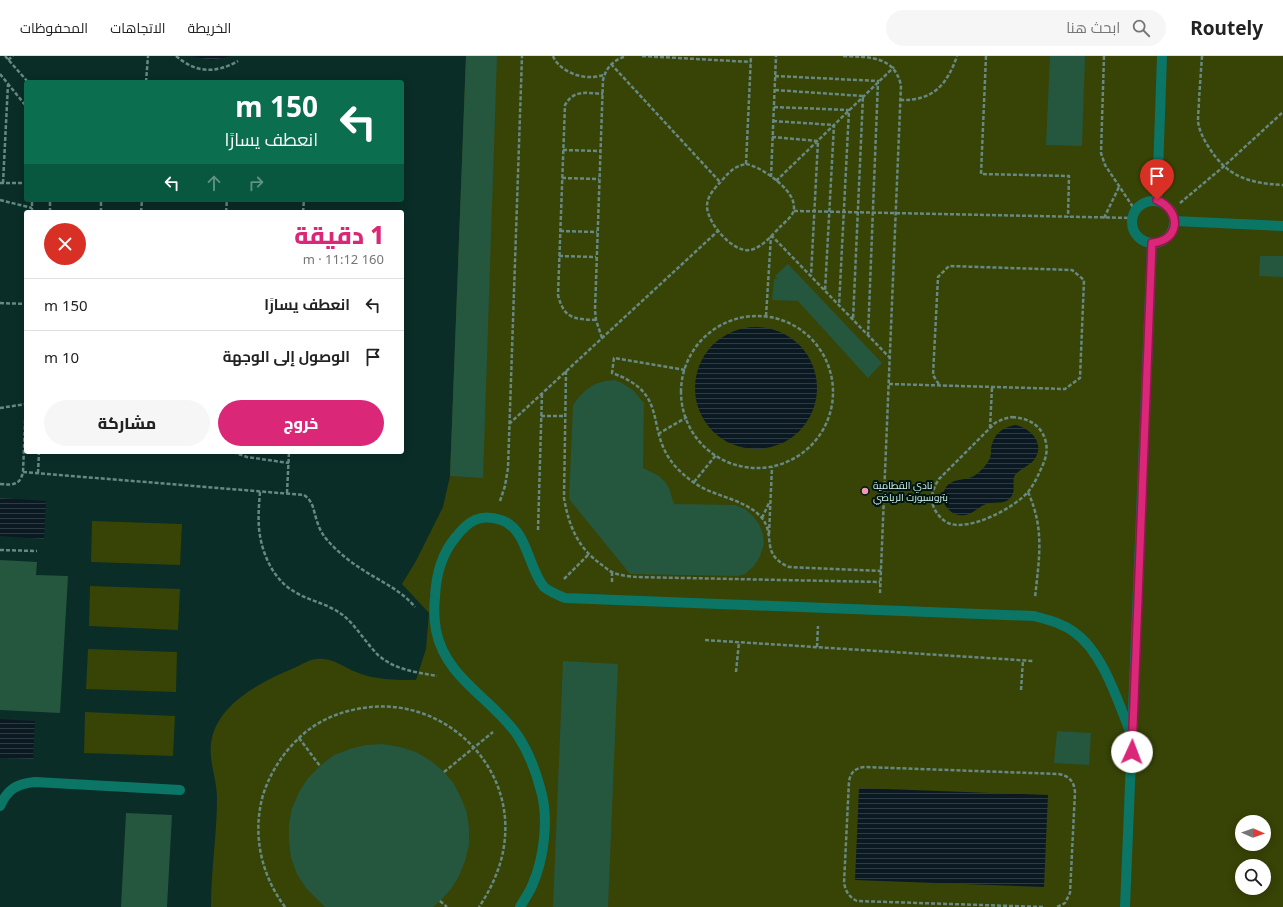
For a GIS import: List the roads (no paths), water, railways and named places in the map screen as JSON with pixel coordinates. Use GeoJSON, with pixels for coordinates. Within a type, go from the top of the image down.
{"type":"FeatureCollection","features":[{"type":"Feature","properties":{"kind":"lane"},"geometry":{"type":"LineString","coordinates":[[1157,200],[1162,56]]}},
{"type":"Feature","properties":{"kind":"lane"},"geometry":{"type":"LineString","coordinates":[[1157,200],[1165,204],[1171,210],[1175,221],[1174,229],[1166,240],[1159,243],[1143,241],[1136,235],[1133,228],[1134,214],[1141,204],[1148,201],[1157,200]]}},
{"type":"Feature","properties":{"kind":"lane"},"geometry":{"type":"LineString","coordinates":[[1175,221],[1283,226]]}},
{"type":"Feature","properties":{"kind":"lane"},"geometry":{"type":"LineString","coordinates":[[1125,907],[1152,243]]}},
{"type":"Feature","properties":{"kind":"lane"},"geometry":{"type":"LineString","coordinates":[[520,907],[532,886],[542,856],[545,825],[542,793],[533,763],[518,736],[498,711],[452,667],[442,649],[436,629],[435,580],[441,562],[449,544],[461,529],[469,522],[480,518],[491,517],[503,520],[514,528],[521,538],[536,574],[545,587],[551,592],[565,598],[1034,616],[1055,621],[1074,632],[1090,647],[1102,665],[1132,736]]}},
{"type":"Feature","properties":{"kind":"lane"},"geometry":{"type":"LineString","coordinates":[[0,806],[5,795],[13,787],[24,783],[35,782],[180,790]]}},
{"type":"Feature","properties":{"kind":"water"},"geometry":{"type":"Polygon","coordinates":[[[191,56],[231,56],[212,60],[191,56]]]}},
{"type":"Feature","properties":{"kind":"water"},"geometry":{"type":"Polygon","coordinates":[[[756,327],[779,332],[799,345],[812,365],[817,388],[812,411],[799,431],[779,444],[756,449],[733,444],[713,431],[700,411],[695,388],[700,365],[713,345],[733,332],[756,327]]]}},
{"type":"Feature","properties":{"kind":"water"},"geometry":{"type":"Polygon","coordinates":[[[1015,425],[1026,429],[1031,433],[1035,438],[1038,448],[1034,460],[1015,475],[1014,490],[1012,495],[1006,501],[987,504],[969,514],[958,515],[953,513],[948,509],[943,500],[943,495],[947,485],[954,481],[972,477],[979,472],[990,459],[992,443],[996,435],[1002,430],[1015,425]]]}},
{"type":"Feature","properties":{"kind":"water"},"geometry":{"type":"Polygon","coordinates":[[[0,498],[46,501],[44,539],[0,536],[0,498]]]}},
{"type":"Feature","properties":{"kind":"water"},"geometry":{"type":"Polygon","coordinates":[[[0,719],[35,721],[33,759],[0,758],[0,719]]]}},
{"type":"Feature","properties":{"kind":"water"},"geometry":{"type":"Polygon","coordinates":[[[859,788],[1048,795],[1044,887],[855,880],[859,788]]]}},
{"type":"Feature","properties":{"kind":"place","name":"نادي القطامية بتروسبورت الرياضي"},"geometry":{"type":"Point","coordinates":[865,491]}}]}
